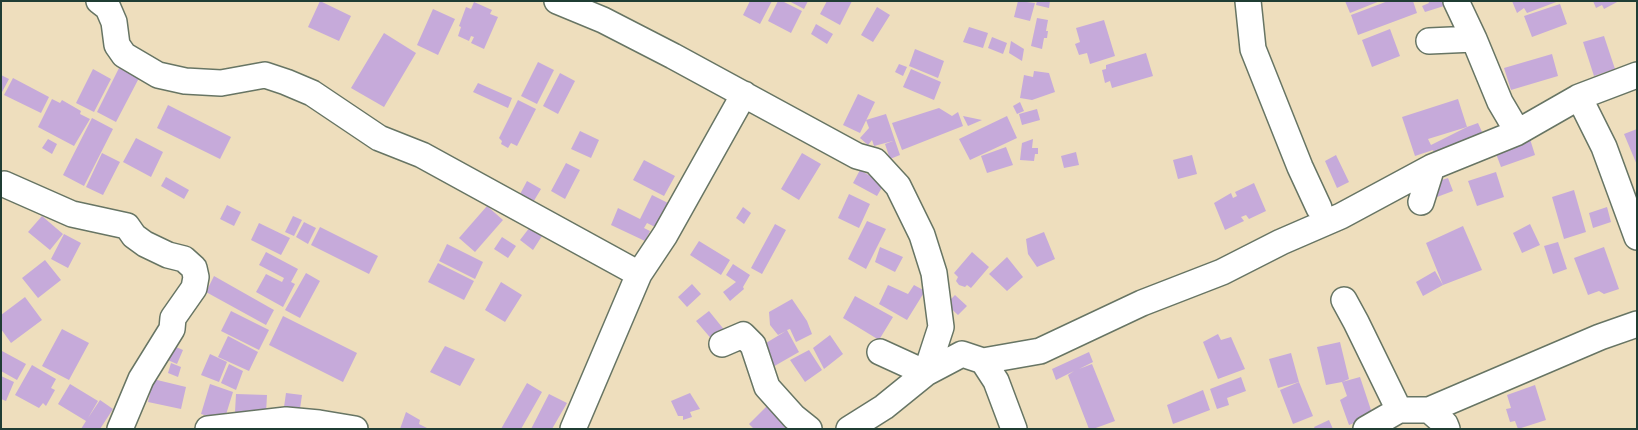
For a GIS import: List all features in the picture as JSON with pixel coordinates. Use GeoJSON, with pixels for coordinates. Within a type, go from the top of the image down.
{"type":"FeatureCollection","features":[{"type":"Feature","properties":{"kind":"street"},"geometry":{"type":"LineString","coordinates":[[99,1],[108,8],[114,22],[117,45],[124,55],[158,75],[185,81],[221,83],[265,75],[286,82],[312,93],[379,138],[422,155],[639,274]]}},
{"type":"Feature","properties":{"kind":"street"},"geometry":{"type":"LineString","coordinates":[[558,1],[603,20],[744,94],[856,156],[875,161],[898,186],[922,235],[934,273],[940,327],[926,373]]}},
{"type":"Feature","properties":{"kind":"street"},"geometry":{"type":"LineString","coordinates":[[1248,1],[1253,48],[1300,167],[1319,208]]}},
{"type":"Feature","properties":{"kind":"street"},"geometry":{"type":"LineString","coordinates":[[1456,1],[1500,102],[1516,133]]}},
{"type":"Feature","properties":{"kind":"street"},"geometry":{"type":"LineString","coordinates":[[1429,40],[1474,39]]}},
{"type":"Feature","properties":{"kind":"street"},"geometry":{"type":"LineString","coordinates":[[849,429],[884,408],[926,373],[972,358],[1040,351],[1142,303],[1222,272],[1280,242],[1341,216],[1432,167],[1516,133],[1579,97],[1637,75]]}},
{"type":"Feature","properties":{"kind":"street"},"geometry":{"type":"LineString","coordinates":[[573,429],[639,274],[665,235],[744,94]]}},
{"type":"Feature","properties":{"kind":"street"},"geometry":{"type":"LineString","coordinates":[[1579,97],[1604,147],[1637,237]]}},
{"type":"Feature","properties":{"kind":"street"},"geometry":{"type":"LineString","coordinates":[[1422,202],[1432,167]]}},
{"type":"Feature","properties":{"kind":"street"},"geometry":{"type":"LineString","coordinates":[[2,185],[72,214],[127,226],[134,236],[145,244],[184,260],[194,268],[196,277],[194,288],[172,318],[172,329],[141,379],[120,429]]}},
{"type":"Feature","properties":{"kind":"street"},"geometry":{"type":"LineString","coordinates":[[1344,300],[1399,410]]}},
{"type":"Feature","properties":{"kind":"street"},"geometry":{"type":"LineString","coordinates":[[1366,429],[1399,410],[1428,410],[1600,337],[1637,324]]}},
{"type":"Feature","properties":{"kind":"street"},"geometry":{"type":"LineString","coordinates":[[940,327],[996,381],[1014,429]]}},
{"type":"Feature","properties":{"kind":"street"},"geometry":{"type":"LineString","coordinates":[[722,344],[743,335],[752,345],[767,387],[794,417],[809,429]]}},
{"type":"Feature","properties":{"kind":"street"},"geometry":{"type":"LineString","coordinates":[[880,352],[926,373]]}},
{"type":"Feature","properties":{"kind":"street"},"geometry":{"type":"LineString","coordinates":[[1428,410],[1445,424],[1447,429]]}},
{"type":"Feature","properties":{"kind":"street"},"geometry":{"type":"LineString","coordinates":[[208,429],[286,420],[355,429]]}},
{"type":"Feature","properties":{"kind":"building"},"geometry":{"type":"Polygon","coordinates":[[[320,1],[351,16],[339,41],[308,27],[320,1]]]}},
{"type":"Feature","properties":{"kind":"building"},"geometry":{"type":"Polygon","coordinates":[[[750,1],[772,1],[760,24],[743,15],[750,1]]]}},
{"type":"Feature","properties":{"kind":"building"},"geometry":{"type":"Polygon","coordinates":[[[778,1],[782,1],[802,11],[791,33],[768,21],[778,1]]]}},
{"type":"Feature","properties":{"kind":"building"},"geometry":{"type":"Polygon","coordinates":[[[789,1],[808,1],[804,9],[789,1]]]}},
{"type":"Feature","properties":{"kind":"building"},"geometry":{"type":"Polygon","coordinates":[[[827,1],[852,1],[840,25],[820,14],[827,1]]]}},
{"type":"Feature","properties":{"kind":"building"},"geometry":{"type":"Polygon","coordinates":[[[1018,1],[1035,3],[1030,21],[1014,17],[1018,1]]]}},
{"type":"Feature","properties":{"kind":"building"},"geometry":{"type":"Polygon","coordinates":[[[1037,1],[1050,1],[1049,8],[1036,5],[1037,1]]]}},
{"type":"Feature","properties":{"kind":"building"},"geometry":{"type":"Polygon","coordinates":[[[1345,1],[1380,1],[1350,13],[1345,1]]]}},
{"type":"Feature","properties":{"kind":"building"},"geometry":{"type":"Polygon","coordinates":[[[1388,1],[1413,1],[1417,13],[1358,35],[1351,15],[1388,1]]]}},
{"type":"Feature","properties":{"kind":"building"},"geometry":{"type":"Polygon","coordinates":[[[1428,1],[1442,1],[1444,6],[1425,12],[1422,6],[1429,3],[1428,1]]]}},
{"type":"Feature","properties":{"kind":"building"},"geometry":{"type":"Polygon","coordinates":[[[1512,1],[1559,1],[1527,13],[1524,8],[1517,13],[1512,1]]]}},
{"type":"Feature","properties":{"kind":"building"},"geometry":{"type":"Polygon","coordinates":[[[1593,1],[1619,1],[1604,9],[1602,5],[1596,8],[1593,1]]]}},
{"type":"Feature","properties":{"kind":"building"},"geometry":{"type":"Polygon","coordinates":[[[474,2],[492,10],[490,14],[498,17],[484,49],[471,43],[474,37],[471,36],[469,41],[458,36],[461,27],[459,26],[466,7],[471,9],[474,2]]]}},
{"type":"Feature","properties":{"kind":"building"},"geometry":{"type":"Polygon","coordinates":[[[1560,4],[1567,24],[1532,37],[1524,16],[1560,4]]]}},
{"type":"Feature","properties":{"kind":"building"},"geometry":{"type":"Polygon","coordinates":[[[877,7],[890,15],[873,42],[861,35],[877,7]]]}},
{"type":"Feature","properties":{"kind":"building"},"geometry":{"type":"Polygon","coordinates":[[[433,9],[455,19],[438,55],[417,45],[433,9]]]}},
{"type":"Feature","properties":{"kind":"building"},"geometry":{"type":"Polygon","coordinates":[[[1037,18],[1048,20],[1047,38],[1044,38],[1042,49],[1031,46],[1037,18]]]}},
{"type":"Feature","properties":{"kind":"building"},"geometry":{"type":"Polygon","coordinates":[[[1104,20],[1115,56],[1090,64],[1087,53],[1079,55],[1075,44],[1080,42],[1076,28],[1104,20]]]}},
{"type":"Feature","properties":{"kind":"building"},"geometry":{"type":"Polygon","coordinates":[[[816,24],[833,34],[827,44],[811,34],[816,24]]]}},
{"type":"Feature","properties":{"kind":"building"},"geometry":{"type":"Polygon","coordinates":[[[969,27],[988,33],[983,48],[963,42],[969,27]]]}},
{"type":"Feature","properties":{"kind":"building"},"geometry":{"type":"Polygon","coordinates":[[[1390,29],[1400,56],[1372,67],[1362,40],[1390,29]]]}},
{"type":"Feature","properties":{"kind":"building"},"geometry":{"type":"Polygon","coordinates":[[[384,33],[416,53],[384,107],[351,88],[384,33]]]}},
{"type":"Feature","properties":{"kind":"building"},"geometry":{"type":"Polygon","coordinates":[[[1604,36],[1615,69],[1594,76],[1583,42],[1604,36]]]}},
{"type":"Feature","properties":{"kind":"building"},"geometry":{"type":"Polygon","coordinates":[[[992,37],[1007,43],[1003,54],[988,48],[992,37]]]}},
{"type":"Feature","properties":{"kind":"building"},"geometry":{"type":"Polygon","coordinates":[[[1011,41],[1024,49],[1022,61],[1009,53],[1011,41]]]}},
{"type":"Feature","properties":{"kind":"building"},"geometry":{"type":"Polygon","coordinates":[[[915,49],[944,61],[938,78],[909,66],[915,49]]]}},
{"type":"Feature","properties":{"kind":"building"},"geometry":{"type":"Polygon","coordinates":[[[1146,53],[1153,76],[1112,88],[1110,81],[1105,83],[1102,70],[1106,69],[1106,65],[1146,53]]]}},
{"type":"Feature","properties":{"kind":"building"},"geometry":{"type":"Polygon","coordinates":[[[1552,54],[1558,76],[1511,90],[1504,68],[1552,54]]]}},
{"type":"Feature","properties":{"kind":"building"},"geometry":{"type":"Polygon","coordinates":[[[538,62],[554,70],[537,104],[521,96],[538,62]]]}},
{"type":"Feature","properties":{"kind":"building"},"geometry":{"type":"Polygon","coordinates":[[[899,64],[907,67],[903,76],[895,72],[899,64]]]}},
{"type":"Feature","properties":{"kind":"building"},"geometry":{"type":"Polygon","coordinates":[[[119,68],[139,78],[116,122],[97,112],[119,68]]]}},
{"type":"Feature","properties":{"kind":"building"},"geometry":{"type":"Polygon","coordinates":[[[93,69],[111,79],[94,112],[76,103],[93,69]]]}},
{"type":"Feature","properties":{"kind":"building"},"geometry":{"type":"Polygon","coordinates":[[[911,69],[941,82],[934,100],[903,87],[911,69]]]}},
{"type":"Feature","properties":{"kind":"building"},"geometry":{"type":"Polygon","coordinates":[[[1034,71],[1049,73],[1055,92],[1032,100],[1020,98],[1024,75],[1033,77],[1034,71]]]}},
{"type":"Feature","properties":{"kind":"building"},"geometry":{"type":"Polygon","coordinates":[[[560,73],[575,81],[558,114],[543,106],[560,73]]]}},
{"type":"Feature","properties":{"kind":"building"},"geometry":{"type":"Polygon","coordinates":[[[1,75],[9,79],[1,94],[1,75]]]}},
{"type":"Feature","properties":{"kind":"building"},"geometry":{"type":"Polygon","coordinates":[[[13,78],[49,97],[41,113],[4,95],[13,78]]]}},
{"type":"Feature","properties":{"kind":"building"},"geometry":{"type":"Polygon","coordinates":[[[478,83],[512,98],[508,108],[473,92],[478,83]]]}},
{"type":"Feature","properties":{"kind":"building"},"geometry":{"type":"Polygon","coordinates":[[[858,94],[875,102],[860,133],[843,125],[858,94]]]}},
{"type":"Feature","properties":{"kind":"building"},"geometry":{"type":"Polygon","coordinates":[[[52,99],[60,103],[62,100],[81,111],[80,114],[90,119],[74,146],[38,127],[52,99]]]}},
{"type":"Feature","properties":{"kind":"building"},"geometry":{"type":"Polygon","coordinates":[[[1458,99],[1467,127],[1478,123],[1483,134],[1436,157],[1433,150],[1415,156],[1402,117],[1458,99]],[[1467,127],[1428,139],[1431,145],[1467,127]]]}},
{"type":"Feature","properties":{"kind":"building"},"geometry":{"type":"Polygon","coordinates":[[[518,100],[536,109],[517,146],[511,143],[508,148],[501,144],[502,141],[499,138],[518,100]]]}},
{"type":"Feature","properties":{"kind":"building"},"geometry":{"type":"Polygon","coordinates":[[[1020,102],[1024,111],[1017,114],[1013,106],[1020,102]]]}},
{"type":"Feature","properties":{"kind":"building"},"geometry":{"type":"Polygon","coordinates":[[[168,105],[231,137],[220,159],[157,128],[168,105]]]}},
{"type":"Feature","properties":{"kind":"building"},"geometry":{"type":"Polygon","coordinates":[[[939,108],[952,116],[958,112],[963,126],[902,150],[892,123],[939,108]]]}},
{"type":"Feature","properties":{"kind":"building"},"geometry":{"type":"Polygon","coordinates":[[[1037,109],[1040,120],[1022,125],[1019,114],[1037,109]]]}},
{"type":"Feature","properties":{"kind":"building"},"geometry":{"type":"Polygon","coordinates":[[[886,114],[900,155],[890,159],[885,144],[893,141],[874,146],[872,140],[868,145],[860,138],[869,128],[866,120],[886,114]]]}},
{"type":"Feature","properties":{"kind":"building"},"geometry":{"type":"Polygon","coordinates":[[[963,116],[982,120],[968,126],[963,116]]]}},
{"type":"Feature","properties":{"kind":"building"},"geometry":{"type":"Polygon","coordinates":[[[1007,116],[1017,138],[970,160],[959,139],[1007,116]]]}},
{"type":"Feature","properties":{"kind":"building"},"geometry":{"type":"Polygon","coordinates":[[[92,118],[113,129],[84,186],[63,175],[92,118]]]}},
{"type":"Feature","properties":{"kind":"building"},"geometry":{"type":"Polygon","coordinates":[[[1637,129],[1637,165],[1624,134],[1637,129]]]}},
{"type":"Feature","properties":{"kind":"building"},"geometry":{"type":"Polygon","coordinates":[[[580,131],[599,140],[591,158],[571,149],[580,131]]]}},
{"type":"Feature","properties":{"kind":"building"},"geometry":{"type":"Polygon","coordinates":[[[136,138],[163,152],[151,177],[123,162],[136,138]]]}},
{"type":"Feature","properties":{"kind":"building"},"geometry":{"type":"Polygon","coordinates":[[[48,139],[57,144],[52,154],[42,148],[48,139]]]}},
{"type":"Feature","properties":{"kind":"building"},"geometry":{"type":"Polygon","coordinates":[[[1033,139],[1032,148],[1038,148],[1038,154],[1035,154],[1034,161],[1020,160],[1022,143],[1033,139]]]}},
{"type":"Feature","properties":{"kind":"building"},"geometry":{"type":"Polygon","coordinates":[[[1530,139],[1535,155],[1501,167],[1495,151],[1530,139]]]}},
{"type":"Feature","properties":{"kind":"building"},"geometry":{"type":"Polygon","coordinates":[[[1006,147],[1013,165],[987,173],[981,156],[1006,147]]]}},
{"type":"Feature","properties":{"kind":"building"},"geometry":{"type":"Polygon","coordinates":[[[1076,152],[1079,165],[1064,168],[1061,156],[1076,152]]]}},
{"type":"Feature","properties":{"kind":"building"},"geometry":{"type":"Polygon","coordinates":[[[102,153],[120,162],[103,195],[86,187],[102,153]]]}},
{"type":"Feature","properties":{"kind":"building"},"geometry":{"type":"Polygon","coordinates":[[[802,153],[821,164],[799,200],[781,189],[802,153]]]}},
{"type":"Feature","properties":{"kind":"building"},"geometry":{"type":"Polygon","coordinates":[[[1192,155],[1197,174],[1178,179],[1173,160],[1192,155]]]}},
{"type":"Feature","properties":{"kind":"building"},"geometry":{"type":"Polygon","coordinates":[[[1336,155],[1349,182],[1337,188],[1325,161],[1336,155]]]}},
{"type":"Feature","properties":{"kind":"building"},"geometry":{"type":"Polygon","coordinates":[[[644,160],[675,176],[664,196],[633,180],[644,160]]]}},
{"type":"Feature","properties":{"kind":"building"},"geometry":{"type":"Polygon","coordinates":[[[566,163],[580,170],[565,199],[551,191],[566,163]]]}},
{"type":"Feature","properties":{"kind":"building"},"geometry":{"type":"Polygon","coordinates":[[[860,170],[884,184],[877,196],[853,183],[860,170]]]}},
{"type":"Feature","properties":{"kind":"building"},"geometry":{"type":"Polygon","coordinates":[[[1496,172],[1504,197],[1477,206],[1468,181],[1496,172]]]}},
{"type":"Feature","properties":{"kind":"building"},"geometry":{"type":"Polygon","coordinates":[[[166,177],[189,190],[184,199],[161,186],[166,177]]]}},
{"type":"Feature","properties":{"kind":"building"},"geometry":{"type":"Polygon","coordinates":[[[1448,178],[1453,191],[1437,197],[1432,183],[1448,178]]]}},
{"type":"Feature","properties":{"kind":"building"},"geometry":{"type":"Polygon","coordinates":[[[527,181],[541,189],[532,204],[519,196],[527,181]]]}},
{"type":"Feature","properties":{"kind":"building"},"geometry":{"type":"Polygon","coordinates":[[[1254,183],[1266,211],[1249,219],[1246,215],[1241,217],[1244,221],[1225,230],[1214,203],[1231,193],[1233,198],[1237,196],[1235,192],[1254,183]]]}},
{"type":"Feature","properties":{"kind":"building"},"geometry":{"type":"Polygon","coordinates":[[[1574,190],[1586,232],[1564,239],[1552,197],[1574,190]]]}},
{"type":"Feature","properties":{"kind":"building"},"geometry":{"type":"Polygon","coordinates":[[[849,194],[870,204],[859,228],[838,218],[849,194]]]}},
{"type":"Feature","properties":{"kind":"building"},"geometry":{"type":"Polygon","coordinates":[[[652,195],[668,203],[655,227],[647,223],[644,228],[650,231],[645,241],[611,225],[618,208],[640,219],[652,195]]]}},
{"type":"Feature","properties":{"kind":"building"},"geometry":{"type":"Polygon","coordinates":[[[227,205],[241,212],[234,226],[220,219],[227,205]]]}},
{"type":"Feature","properties":{"kind":"building"},"geometry":{"type":"Polygon","coordinates":[[[487,206],[503,220],[475,252],[459,238],[487,206]]]}},
{"type":"Feature","properties":{"kind":"building"},"geometry":{"type":"Polygon","coordinates":[[[743,207],[751,213],[744,224],[736,218],[743,207]]]}},
{"type":"Feature","properties":{"kind":"building"},"geometry":{"type":"Polygon","coordinates":[[[1607,207],[1611,222],[1593,228],[1589,213],[1607,207]]]}},
{"type":"Feature","properties":{"kind":"building"},"geometry":{"type":"Polygon","coordinates":[[[42,216],[63,234],[50,250],[28,232],[42,216]]]}},
{"type":"Feature","properties":{"kind":"building"},"geometry":{"type":"Polygon","coordinates":[[[293,216],[302,220],[294,236],[285,232],[293,216]]]}},
{"type":"Feature","properties":{"kind":"building"},"geometry":{"type":"Polygon","coordinates":[[[867,221],[886,229],[866,269],[848,259],[867,221]]]}},
{"type":"Feature","properties":{"kind":"building"},"geometry":{"type":"Polygon","coordinates":[[[304,222],[316,228],[308,244],[296,237],[304,222]]]}},
{"type":"Feature","properties":{"kind":"building"},"geometry":{"type":"Polygon","coordinates":[[[259,223],[290,238],[281,255],[251,240],[259,223]]]}},
{"type":"Feature","properties":{"kind":"building"},"geometry":{"type":"Polygon","coordinates":[[[775,224],[786,230],[762,274],[751,268],[775,224]]]}},
{"type":"Feature","properties":{"kind":"building"},"geometry":{"type":"Polygon","coordinates":[[[1530,224],[1540,245],[1522,253],[1513,233],[1530,224]]]}},
{"type":"Feature","properties":{"kind":"building"},"geometry":{"type":"Polygon","coordinates":[[[1463,226],[1482,270],[1443,285],[1426,243],[1463,226]]]}},
{"type":"Feature","properties":{"kind":"building"},"geometry":{"type":"Polygon","coordinates":[[[320,227],[378,256],[369,274],[311,245],[320,227]]]}},
{"type":"Feature","properties":{"kind":"building"},"geometry":{"type":"Polygon","coordinates":[[[530,227],[542,236],[533,250],[520,240],[530,227]]]}},
{"type":"Feature","properties":{"kind":"building"},"geometry":{"type":"Polygon","coordinates":[[[1044,232],[1055,259],[1037,267],[1028,254],[1026,239],[1044,232]]]}},
{"type":"Feature","properties":{"kind":"building"},"geometry":{"type":"Polygon","coordinates":[[[64,234],[81,243],[68,268],[51,259],[64,234]]]}},
{"type":"Feature","properties":{"kind":"building"},"geometry":{"type":"Polygon","coordinates":[[[502,237],[516,246],[508,258],[494,249],[502,237]]]}},
{"type":"Feature","properties":{"kind":"building"},"geometry":{"type":"Polygon","coordinates":[[[699,241],[730,260],[721,275],[690,255],[699,241]]]}},
{"type":"Feature","properties":{"kind":"building"},"geometry":{"type":"Polygon","coordinates":[[[1558,242],[1567,269],[1553,274],[1544,246],[1558,242]]]}},
{"type":"Feature","properties":{"kind":"building"},"geometry":{"type":"Polygon","coordinates":[[[447,244],[483,262],[475,279],[439,261],[447,244]]]}},
{"type":"Feature","properties":{"kind":"building"},"geometry":{"type":"Polygon","coordinates":[[[880,247],[903,257],[895,272],[875,262],[880,247]]]}},
{"type":"Feature","properties":{"kind":"building"},"geometry":{"type":"Polygon","coordinates":[[[1604,247],[1619,289],[1604,294],[1599,291],[1588,295],[1574,258],[1604,247]]]}},
{"type":"Feature","properties":{"kind":"building"},"geometry":{"type":"Polygon","coordinates":[[[266,252],[298,269],[291,282],[295,284],[283,307],[256,292],[266,274],[282,282],[284,278],[259,265],[266,252]]]}},
{"type":"Feature","properties":{"kind":"building"},"geometry":{"type":"Polygon","coordinates":[[[972,252],[989,267],[971,288],[967,285],[965,287],[959,285],[956,281],[958,277],[954,273],[972,252]]]}},
{"type":"Feature","properties":{"kind":"building"},"geometry":{"type":"Polygon","coordinates":[[[1007,257],[1023,277],[1007,291],[989,274],[1007,257]]]}},
{"type":"Feature","properties":{"kind":"building"},"geometry":{"type":"Polygon","coordinates":[[[45,260],[61,280],[38,298],[22,278],[45,260]]]}},
{"type":"Feature","properties":{"kind":"building"},"geometry":{"type":"Polygon","coordinates":[[[438,263],[474,281],[464,300],[428,282],[438,263]]]}},
{"type":"Feature","properties":{"kind":"building"},"geometry":{"type":"Polygon","coordinates":[[[733,264],[750,275],[743,287],[744,289],[730,301],[723,292],[736,282],[726,275],[733,264]]]}},
{"type":"Feature","properties":{"kind":"building"},"geometry":{"type":"Polygon","coordinates":[[[1435,271],[1443,285],[1423,296],[1416,282],[1435,271]]]}},
{"type":"Feature","properties":{"kind":"building"},"geometry":{"type":"Polygon","coordinates":[[[306,273],[320,281],[300,318],[285,310],[306,273]]]}},
{"type":"Feature","properties":{"kind":"building"},"geometry":{"type":"Polygon","coordinates":[[[214,276],[274,310],[266,325],[206,292],[214,276]]]}},
{"type":"Feature","properties":{"kind":"building"},"geometry":{"type":"Polygon","coordinates":[[[501,282],[522,295],[505,322],[485,310],[501,282]]]}},
{"type":"Feature","properties":{"kind":"building"},"geometry":{"type":"Polygon","coordinates":[[[692,284],[701,294],[687,307],[678,297],[692,284]]]}},
{"type":"Feature","properties":{"kind":"building"},"geometry":{"type":"Polygon","coordinates":[[[888,285],[908,294],[914,285],[925,291],[907,320],[879,304],[888,285]]]}},
{"type":"Feature","properties":{"kind":"building"},"geometry":{"type":"Polygon","coordinates":[[[955,295],[967,306],[958,315],[946,304],[955,295]]]}},
{"type":"Feature","properties":{"kind":"building"},"geometry":{"type":"Polygon","coordinates":[[[855,296],[893,317],[879,340],[843,318],[855,296]]]}},
{"type":"Feature","properties":{"kind":"building"},"geometry":{"type":"Polygon","coordinates":[[[25,297],[42,320],[11,343],[1,329],[1,315],[25,297]]]}},
{"type":"Feature","properties":{"kind":"building"},"geometry":{"type":"Polygon","coordinates":[[[792,299],[807,321],[812,334],[796,342],[790,329],[787,330],[799,352],[771,368],[761,346],[786,331],[778,335],[770,325],[769,312],[792,299]]]}},
{"type":"Feature","properties":{"kind":"building"},"geometry":{"type":"Polygon","coordinates":[[[231,311],[269,330],[259,350],[221,331],[231,311]]]}},
{"type":"Feature","properties":{"kind":"building"},"geometry":{"type":"Polygon","coordinates":[[[709,311],[726,332],[714,342],[696,321],[709,311]]]}},
{"type":"Feature","properties":{"kind":"building"},"geometry":{"type":"Polygon","coordinates":[[[283,316],[357,353],[343,382],[269,345],[283,316]]]}},
{"type":"Feature","properties":{"kind":"building"},"geometry":{"type":"Polygon","coordinates":[[[62,329],[89,343],[69,380],[42,366],[62,329]]]}},
{"type":"Feature","properties":{"kind":"building"},"geometry":{"type":"Polygon","coordinates":[[[1218,334],[1221,340],[1231,337],[1245,369],[1218,379],[1203,342],[1218,334]]]}},
{"type":"Feature","properties":{"kind":"building"},"geometry":{"type":"Polygon","coordinates":[[[830,335],[843,354],[824,369],[813,348],[830,335]]]}},
{"type":"Feature","properties":{"kind":"building"},"geometry":{"type":"Polygon","coordinates":[[[228,336],[258,352],[249,371],[218,357],[228,336]]]}},
{"type":"Feature","properties":{"kind":"building"},"geometry":{"type":"Polygon","coordinates":[[[1340,342],[1349,379],[1326,385],[1317,347],[1340,342]]]}},
{"type":"Feature","properties":{"kind":"building"},"geometry":{"type":"Polygon","coordinates":[[[169,344],[183,350],[177,364],[163,358],[169,344]]]}},
{"type":"Feature","properties":{"kind":"building"},"geometry":{"type":"Polygon","coordinates":[[[445,346],[475,359],[460,386],[430,372],[445,346]]]}},
{"type":"Feature","properties":{"kind":"building"},"geometry":{"type":"Polygon","coordinates":[[[809,350],[822,370],[805,382],[790,360],[809,350]]]}},
{"type":"Feature","properties":{"kind":"building"},"geometry":{"type":"Polygon","coordinates":[[[2,351],[26,364],[17,380],[1,371],[2,351]]]}},
{"type":"Feature","properties":{"kind":"building"},"geometry":{"type":"Polygon","coordinates":[[[1089,352],[1093,362],[1079,369],[1092,364],[1115,421],[1093,429],[1089,429],[1068,375],[1074,371],[1056,380],[1052,369],[1089,352]]]}},
{"type":"Feature","properties":{"kind":"building"},"geometry":{"type":"Polygon","coordinates":[[[1291,353],[1299,382],[1278,388],[1269,359],[1291,353]]]}},
{"type":"Feature","properties":{"kind":"building"},"geometry":{"type":"Polygon","coordinates":[[[210,354],[227,362],[219,382],[201,375],[210,354]]]}},
{"type":"Feature","properties":{"kind":"building"},"geometry":{"type":"Polygon","coordinates":[[[171,363],[181,367],[178,377],[168,373],[171,363]]]}},
{"type":"Feature","properties":{"kind":"building"},"geometry":{"type":"Polygon","coordinates":[[[229,364],[243,371],[236,390],[221,383],[229,364]]]}},
{"type":"Feature","properties":{"kind":"building"},"geometry":{"type":"Polygon","coordinates":[[[32,365],[56,379],[51,388],[55,390],[46,406],[43,403],[39,408],[15,395],[32,365]]]}},
{"type":"Feature","properties":{"kind":"building"},"geometry":{"type":"Polygon","coordinates":[[[1,376],[14,382],[6,401],[1,399],[1,376]]]}},
{"type":"Feature","properties":{"kind":"building"},"geometry":{"type":"Polygon","coordinates":[[[1241,377],[1246,391],[1227,398],[1229,405],[1217,409],[1210,389],[1241,377]]]}},
{"type":"Feature","properties":{"kind":"building"},"geometry":{"type":"Polygon","coordinates":[[[1360,377],[1373,416],[1349,425],[1340,400],[1347,396],[1342,382],[1360,377]]]}},
{"type":"Feature","properties":{"kind":"building"},"geometry":{"type":"Polygon","coordinates":[[[153,379],[186,387],[181,409],[148,402],[153,379]]]}},
{"type":"Feature","properties":{"kind":"building"},"geometry":{"type":"Polygon","coordinates":[[[1299,382],[1313,416],[1293,424],[1280,390],[1299,382]]]}},
{"type":"Feature","properties":{"kind":"building"},"geometry":{"type":"Polygon","coordinates":[[[527,383],[542,392],[521,429],[501,429],[527,383]]]}},
{"type":"Feature","properties":{"kind":"building"},"geometry":{"type":"Polygon","coordinates":[[[70,384],[98,401],[88,418],[100,400],[113,409],[100,429],[81,429],[86,421],[58,404],[70,384]]]}},
{"type":"Feature","properties":{"kind":"building"},"geometry":{"type":"Polygon","coordinates":[[[210,384],[233,392],[224,421],[201,414],[210,384]]]}},
{"type":"Feature","properties":{"kind":"building"},"geometry":{"type":"Polygon","coordinates":[[[1535,385],[1546,420],[1518,429],[1515,421],[1510,422],[1506,409],[1511,408],[1507,395],[1535,385]]]}},
{"type":"Feature","properties":{"kind":"building"},"geometry":{"type":"Polygon","coordinates":[[[1203,390],[1210,410],[1173,424],[1167,405],[1203,390]]]}},
{"type":"Feature","properties":{"kind":"building"},"geometry":{"type":"Polygon","coordinates":[[[286,393],[302,395],[299,416],[283,414],[286,393]]]}},
{"type":"Feature","properties":{"kind":"building"},"geometry":{"type":"Polygon","coordinates":[[[690,393],[700,409],[690,412],[692,417],[683,420],[683,416],[678,416],[671,401],[690,393]]]}},
{"type":"Feature","properties":{"kind":"building"},"geometry":{"type":"Polygon","coordinates":[[[236,394],[267,395],[266,413],[235,412],[236,394]]]}},
{"type":"Feature","properties":{"kind":"building"},"geometry":{"type":"Polygon","coordinates":[[[549,394],[567,403],[552,429],[531,429],[549,394]]]}},
{"type":"Feature","properties":{"kind":"building"},"geometry":{"type":"Polygon","coordinates":[[[768,405],[792,429],[754,429],[749,424],[768,405]]]}},
{"type":"Feature","properties":{"kind":"building"},"geometry":{"type":"Polygon","coordinates":[[[406,412],[420,420],[419,424],[429,429],[400,429],[406,412]]]}},
{"type":"Feature","properties":{"kind":"building"},"geometry":{"type":"Polygon","coordinates":[[[1329,420],[1333,429],[1315,429],[1314,427],[1329,420]]]}}]}
